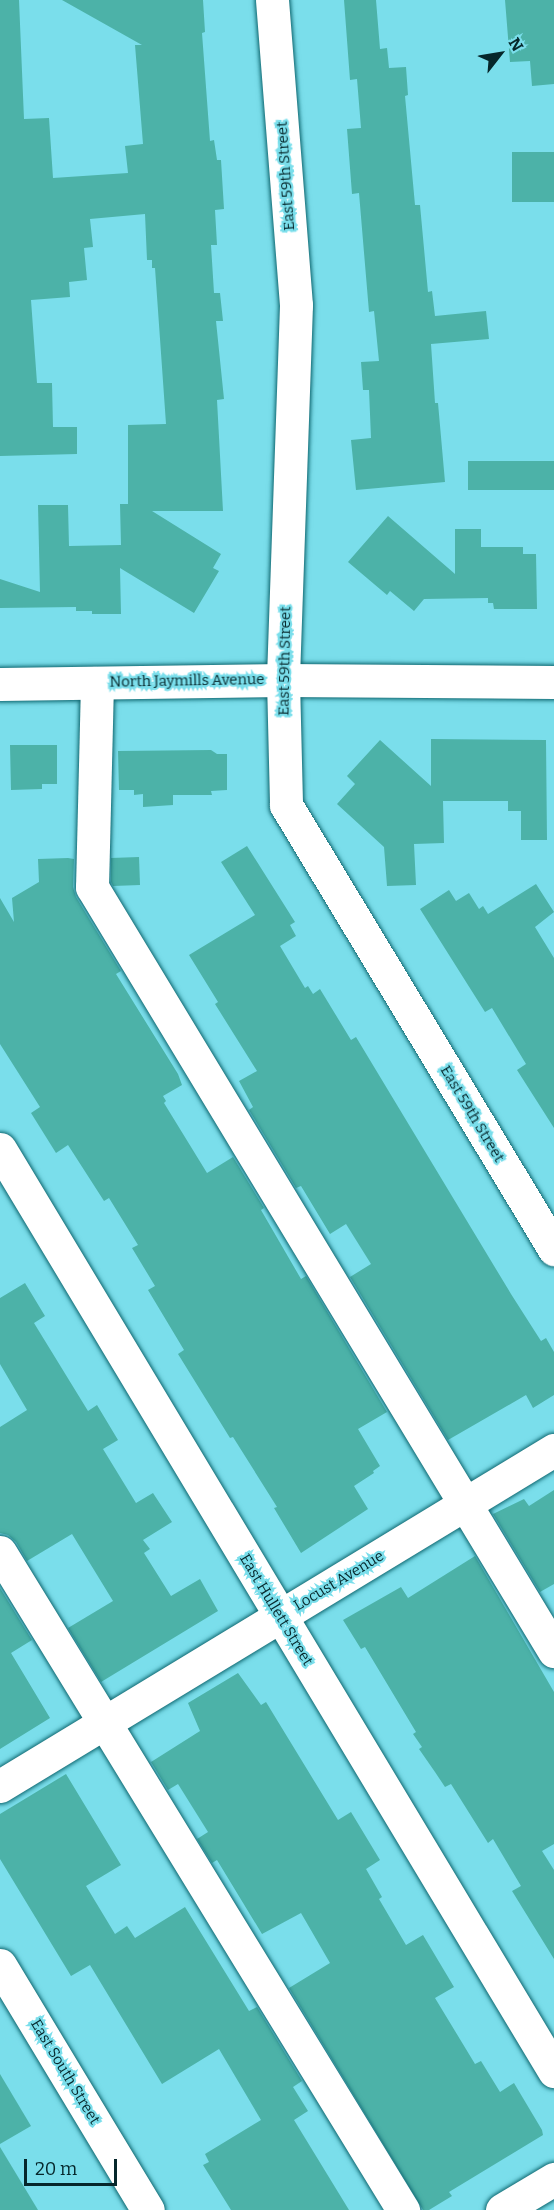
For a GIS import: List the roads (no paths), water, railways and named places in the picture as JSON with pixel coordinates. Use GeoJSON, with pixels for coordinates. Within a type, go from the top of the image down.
{"type":"FeatureCollection","features":[{"type":"Feature","properties":{"kind":"street","name":"East 59th Street"},"geometry":{"type":"LineString","coordinates":[[272,0],[296,304],[283,680],[286,805],[554,1250]]}},
{"type":"Feature","properties":{"kind":"street","name":"North Jaymills Avenue"},"geometry":{"type":"LineString","coordinates":[[0,684],[283,680],[554,682]]}},
{"type":"Feature","properties":{"kind":"street"},"geometry":{"type":"LineString","coordinates":[[98,683],[92,887],[554,1651]]}},
{"type":"Feature","properties":{"kind":"street","name":"East Hullett Street"},"geometry":{"type":"LineString","coordinates":[[0,1149],[554,2071]]}},
{"type":"Feature","properties":{"kind":"street","name":"Locust Avenue"},"geometry":{"type":"LineString","coordinates":[[0,1786],[554,1450]]}},
{"type":"Feature","properties":{"kind":"street"},"geometry":{"type":"LineString","coordinates":[[0,1552],[103,1724],[403,2210]]}},
{"type":"Feature","properties":{"kind":"street","name":"East South Street"},"geometry":{"type":"LineString","coordinates":[[0,1965],[148,2210]]}},
{"type":"Feature","properties":{"kind":"street"},"geometry":{"type":"LineString","coordinates":[[502,2210],[554,2179]]}}]}
